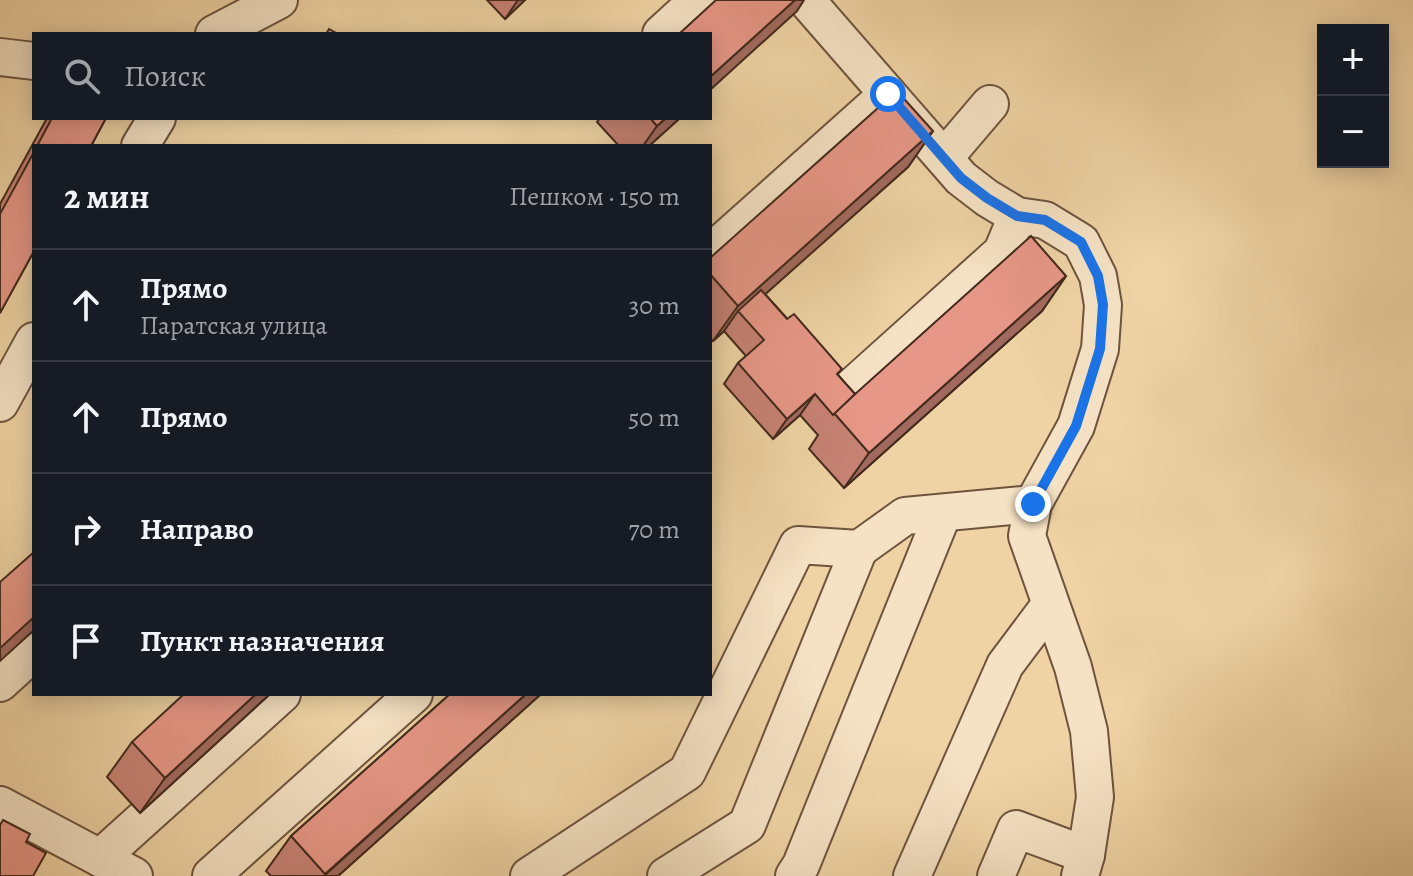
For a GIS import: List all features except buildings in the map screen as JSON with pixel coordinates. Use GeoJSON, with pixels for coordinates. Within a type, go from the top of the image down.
{"type":"FeatureCollection","features":[{"type":"Feature","properties":{"kind":"street"},"geometry":{"type":"LineString","coordinates":[[218,32],[279,0]]}},
{"type":"Feature","properties":{"kind":"street"},"geometry":{"type":"LineString","coordinates":[[663,32],[698,0]]}},
{"type":"Feature","properties":{"kind":"street"},"geometry":{"type":"LineString","coordinates":[[806,0],[952,168],[987,198],[1017,216],[1045,220],[1081,242],[1098,276],[1103,305],[1100,349],[1076,426],[1033,504],[1027,536],[1073,667],[1089,731],[1095,797],[1083,866],[1016,829],[996,876]]}},
{"type":"Feature","properties":{"kind":"street"},"geometry":{"type":"LineString","coordinates":[[0,57],[32,61]]}},
{"type":"Feature","properties":{"kind":"street"},"geometry":{"type":"LineString","coordinates":[[712,251],[888,94]]}},
{"type":"Feature","properties":{"kind":"street"},"geometry":{"type":"LineString","coordinates":[[952,168],[990,104]]}},
{"type":"Feature","properties":{"kind":"street"},"geometry":{"type":"LineString","coordinates":[[853,386],[1002,252],[1017,216]]}},
{"type":"Feature","properties":{"kind":"street"},"geometry":{"type":"LineString","coordinates":[[0,403],[32,345]]}},
{"type":"Feature","properties":{"kind":"street"},"geometry":{"type":"LineString","coordinates":[[666,876],[747,825],[859,549],[905,516],[1033,504]]}},
{"type":"Feature","properties":{"kind":"street"},"geometry":{"type":"LineString","coordinates":[[794,876],[943,513]]}},
{"type":"Feature","properties":{"kind":"street"},"geometry":{"type":"LineString","coordinates":[[529,876],[687,772],[798,545],[859,549]]}},
{"type":"Feature","properties":{"kind":"street"},"geometry":{"type":"LineString","coordinates":[[912,876],[1005,665],[1050,605]]}},
{"type":"Feature","properties":{"kind":"street"},"geometry":{"type":"LineString","coordinates":[[0,683],[32,654]]}},
{"type":"Feature","properties":{"kind":"street"},"geometry":{"type":"LineString","coordinates":[[0,805],[122,871],[280,696]]}},
{"type":"Feature","properties":{"kind":"street"},"geometry":{"type":"LineString","coordinates":[[211,876],[412,696]]}},
{"type":"Feature","properties":{"kind":"route"},"geometry":{"type":"LineString","coordinates":[[888,94],[961,178],[1017,216],[1045,220],[1081,242],[1098,276],[1103,305],[1100,349],[1076,426],[1033,504]]}}]}
